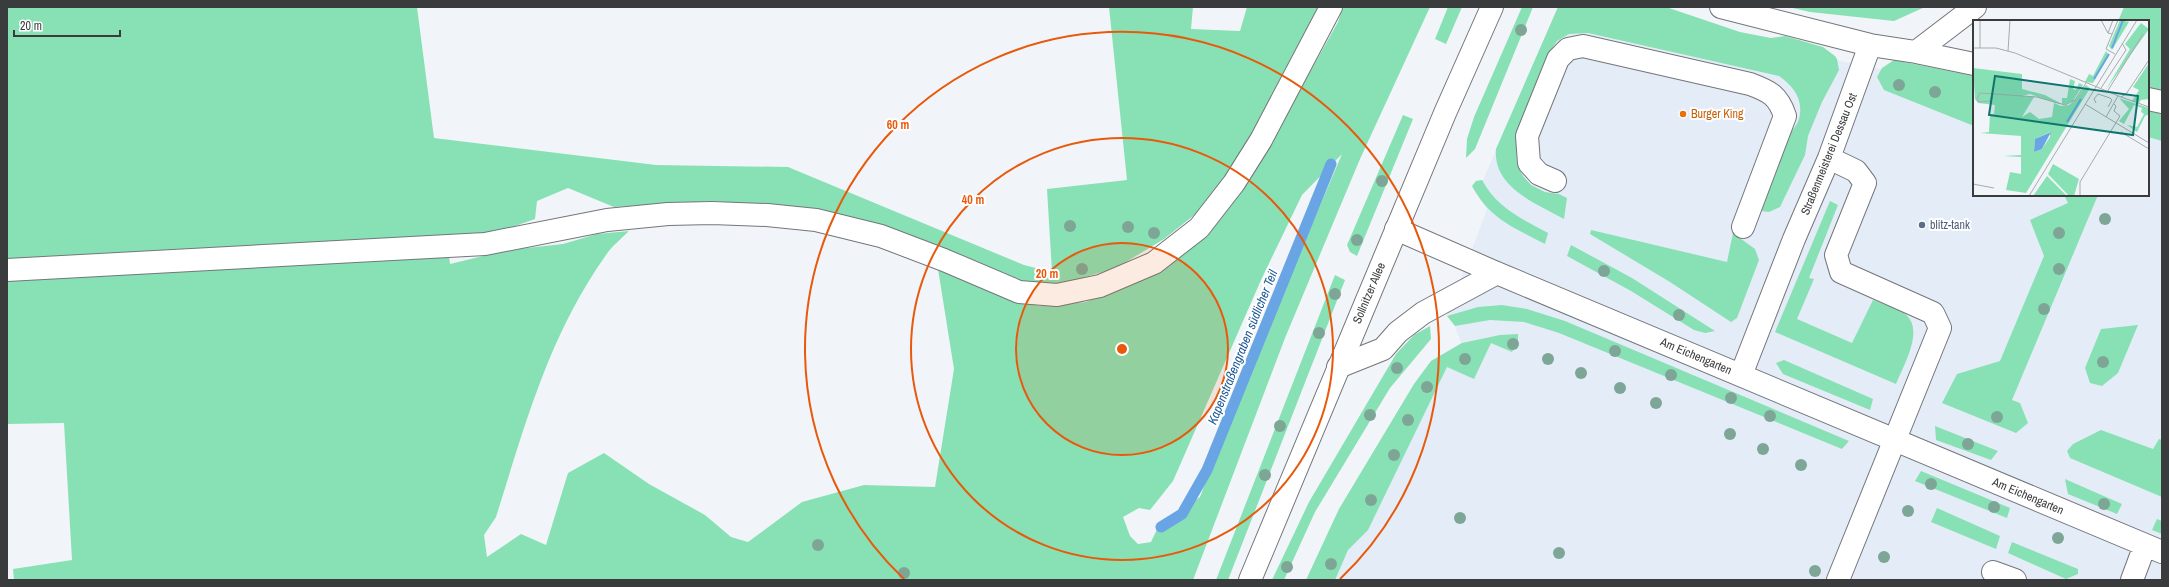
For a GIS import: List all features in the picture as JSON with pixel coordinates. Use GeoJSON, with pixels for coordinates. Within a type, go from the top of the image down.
{"type":"FeatureCollection","features":[{"type":"Feature","properties":{"kind":"street"},"geometry":{"type":"LineString","coordinates":[[7,270],[485,244],[607,220],[668,214],[712,213],[767,215],[816,220],[881,236],[944,260],[1019,292],[1057,295],[1100,286],[1154,263],[1199,228],[1234,183],[1262,140],[1332,7]]}},
{"type":"Feature","properties":{"kind":"street","name":"Sollnitzer Allee"},"geometry":{"type":"LineString","coordinates":[[1250,580],[1396,229],[1492,7]]}},
{"type":"Feature","properties":{"kind":"street"},"geometry":{"type":"LineString","coordinates":[[1721,7],[1870,45],[1916,52],[1973,64]]}},
{"type":"Feature","properties":{"kind":"street"},"geometry":{"type":"LineString","coordinates":[[1916,52],[1976,7]]}},
{"type":"Feature","properties":{"kind":"street","name":"Straßenmeisterei Dessau Ost"},"geometry":{"type":"LineString","coordinates":[[1741,375],[1794,239],[1829,158],[1870,45]]}},
{"type":"Feature","properties":{"kind":"street"},"geometry":{"type":"LineString","coordinates":[[1554,181],[1539,174],[1528,163],[1527,136],[1558,59],[1568,49],[1583,46],[1750,84],[1769,91],[1781,105],[1785,116],[1743,227]]}},
{"type":"Feature","properties":{"kind":"street"},"geometry":{"type":"LineString","coordinates":[[2149,100],[2162,102]]}},
{"type":"Feature","properties":{"kind":"street"},"geometry":{"type":"LineString","coordinates":[[1829,158],[1856,171],[1864,183],[1836,254],[1841,272],[1933,313],[1940,328],[1838,580]]}},
{"type":"Feature","properties":{"kind":"street","name":"Am Eichengarten"},"geometry":{"type":"LineString","coordinates":[[1396,229],[1497,273],[2153,549]]}},
{"type":"Feature","properties":{"kind":"street"},"geometry":{"type":"LineString","coordinates":[[1338,367],[1383,349],[1398,332],[1423,313],[1497,273]]}},
{"type":"Feature","properties":{"kind":"street"},"geometry":{"type":"LineString","coordinates":[[2132,580],[2153,549]]}},
{"type":"Feature","properties":{"kind":"street"},"geometry":{"type":"LineString","coordinates":[[1993,572],[2015,580]]}},
{"type":"Feature","properties":{"kind":"shaded area"},"geometry":{"type":"Polygon","coordinates":[[[1558,7],[1575,7],[1973,88],[1973,196],[2149,196],[2149,127],[2162,130],[2162,580],[1306,580],[1339,509],[1414,384],[1431,361],[1461,343],[1455,326],[1447,316],[1487,209],[1472,186],[1476,181],[1483,180],[1558,7]]]}},
{"type":"Feature","properties":{"kind":"green space"},"geometry":{"type":"Polygon","coordinates":[[[7,7],[417,7],[434,138],[656,165],[788,167],[1024,265],[1052,272],[1047,189],[1127,180],[1109,7],[1193,7],[1191,29],[1240,31],[1247,7],[1319,7],[1312,28],[1251,138],[1212,201],[1164,239],[1116,268],[1058,285],[1018,284],[976,265],[874,226],[820,212],[714,201],[614,207],[568,188],[537,201],[535,219],[484,237],[447,238],[450,264],[508,250],[563,244],[597,234],[629,231],[608,252],[586,285],[554,349],[540,382],[517,448],[496,517],[484,535],[487,557],[521,534],[546,545],[568,473],[604,453],[649,484],[705,515],[731,537],[748,542],[802,502],[864,485],[935,487],[954,369],[938,269],[1002,296],[1039,306],[1086,302],[1158,269],[1187,251],[1221,215],[1251,177],[1338,22],[1343,7],[1430,7],[1360,159],[1285,338],[1193,580],[14,580],[13,569],[72,560],[64,423],[7,424],[7,7]],[[1342,154],[1302,195],[1261,280],[1173,481],[1150,510],[1139,508],[1123,517],[1130,536],[1138,544],[1151,542],[1159,525],[1200,497],[1236,403],[1342,154]]]}},
{"type":"Feature","properties":{"kind":"green space"},"geometry":{"type":"Polygon","coordinates":[[[1448,7],[1462,7],[1446,44],[1435,39],[1448,7]]]}},
{"type":"Feature","properties":{"kind":"green space"},"geometry":{"type":"Polygon","coordinates":[[[1522,7],[1533,7],[1475,149],[1466,158],[1467,139],[1474,117],[1522,7]]]}},
{"type":"Feature","properties":{"kind":"green space"},"geometry":{"type":"Polygon","coordinates":[[[1558,7],[1666,7],[1740,32],[1771,38],[1785,36],[1823,47],[1835,56],[1839,70],[1822,102],[1808,136],[1805,155],[1780,207],[1769,212],[1761,211],[1776,165],[1787,138],[1797,124],[1800,114],[1798,97],[1788,83],[1779,76],[1588,33],[1569,34],[1557,41],[1547,56],[1545,72],[1516,141],[1517,164],[1523,176],[1531,185],[1545,192],[1559,194],[1567,198],[1564,219],[1518,193],[1501,174],[1497,163],[1496,149],[1558,7]]]}},
{"type":"Feature","properties":{"kind":"green space"},"geometry":{"type":"Polygon","coordinates":[[[1788,7],[1925,7],[1894,21],[1810,12],[1788,7]]]}},
{"type":"Feature","properties":{"kind":"green space"},"geometry":{"type":"Polygon","coordinates":[[[2124,7],[2162,7],[2162,92],[2149,89],[2149,20],[2118,20],[2124,7]]]}},
{"type":"Feature","properties":{"kind":"green space"},"geometry":{"type":"Polygon","coordinates":[[[1894,60],[1973,76],[1973,126],[1884,90],[1877,77],[1882,68],[1894,60]]]}},
{"type":"Feature","properties":{"kind":"green space"},"geometry":{"type":"Polygon","coordinates":[[[2149,111],[2162,114],[2162,141],[2149,137],[2149,111]]]}},
{"type":"Feature","properties":{"kind":"green space"},"geometry":{"type":"Polygon","coordinates":[[[1403,115],[1413,119],[1357,256],[1350,252],[1347,245],[1403,115]]]}},
{"type":"Feature","properties":{"kind":"green space"},"geometry":{"type":"Polygon","coordinates":[[[1482,180],[1495,198],[1511,212],[1548,233],[1545,244],[1503,221],[1486,207],[1472,186],[1476,181],[1482,180]]]}},
{"type":"Feature","properties":{"kind":"green space"},"geometry":{"type":"Polygon","coordinates":[[[2064,196],[2098,196],[2012,400],[2020,403],[2028,423],[2016,433],[1942,403],[1957,374],[2000,361],[2044,256],[2030,220],[2068,203],[2064,196]]]}},
{"type":"Feature","properties":{"kind":"green space"},"geometry":{"type":"Polygon","coordinates":[[[1830,201],[1838,205],[1809,278],[1814,279],[1797,319],[1852,343],[1873,300],[1902,312],[1909,318],[1913,326],[1913,336],[1908,356],[1896,384],[1775,332],[1830,201]]]}},
{"type":"Feature","properties":{"kind":"green space"},"geometry":{"type":"Polygon","coordinates":[[[1591,230],[1727,262],[1733,233],[1755,249],[1759,260],[1737,318],[1731,322],[1670,282],[1590,234],[1591,230]]]}},
{"type":"Feature","properties":{"kind":"green space"},"geometry":{"type":"Polygon","coordinates":[[[1571,245],[1632,278],[1715,331],[1705,333],[1694,330],[1631,291],[1567,256],[1571,245]]]}},
{"type":"Feature","properties":{"kind":"green space"},"geometry":{"type":"Polygon","coordinates":[[[1335,275],[1345,280],[1228,580],[1216,580],[1335,275]]]}},
{"type":"Feature","properties":{"kind":"green space"},"geometry":{"type":"Polygon","coordinates":[[[1502,305],[1527,309],[1565,321],[1849,441],[1842,449],[1559,333],[1524,322],[1490,320],[1455,326],[1447,316],[1478,307],[1502,305]]]}},
{"type":"Feature","properties":{"kind":"green space"},"geometry":{"type":"Polygon","coordinates":[[[2138,325],[2118,373],[2102,386],[2090,383],[2085,368],[2101,329],[2138,325]]]}},
{"type":"Feature","properties":{"kind":"green space"},"geometry":{"type":"Polygon","coordinates":[[[1430,326],[1431,339],[1390,388],[1315,512],[1284,580],[1272,580],[1309,502],[1396,354],[1414,335],[1430,326]]]}},
{"type":"Feature","properties":{"kind":"green space"},"geometry":{"type":"Polygon","coordinates":[[[1518,334],[1518,341],[1512,352],[1491,343],[1474,379],[1447,367],[1368,530],[1348,550],[1335,580],[1306,580],[1339,509],[1414,384],[1431,361],[1462,343],[1500,335],[1518,334]]]}},
{"type":"Feature","properties":{"kind":"green space"},"geometry":{"type":"Polygon","coordinates":[[[1784,360],[1873,399],[1870,410],[1783,374],[1776,363],[1784,360]]]}},
{"type":"Feature","properties":{"kind":"green space"},"geometry":{"type":"Polygon","coordinates":[[[1935,426],[1998,451],[1991,460],[1936,440],[1935,426]]]}},
{"type":"Feature","properties":{"kind":"green space"},"geometry":{"type":"Polygon","coordinates":[[[2101,430],[2153,449],[2159,439],[2162,440],[2162,497],[2070,458],[2067,451],[2073,444],[2101,430]]]}},
{"type":"Feature","properties":{"kind":"green space"},"geometry":{"type":"Polygon","coordinates":[[[1921,471],[2010,508],[2007,518],[1915,481],[1921,471]]]}},
{"type":"Feature","properties":{"kind":"green space"},"geometry":{"type":"Polygon","coordinates":[[[2065,479],[2122,504],[2117,514],[2068,494],[2065,479]]]}},
{"type":"Feature","properties":{"kind":"green space"},"geometry":{"type":"Polygon","coordinates":[[[1937,508],[2000,536],[1996,549],[1931,522],[1937,508]]]}},
{"type":"Feature","properties":{"kind":"green space"},"geometry":{"type":"Polygon","coordinates":[[[2157,519],[2162,521],[2162,534],[2152,530],[2157,519]]]}},
{"type":"Feature","properties":{"kind":"green space"},"geometry":{"type":"Polygon","coordinates":[[[2012,542],[2078,569],[2078,574],[2066,579],[2008,553],[2012,542]]]}},
{"type":"Feature","properties":{"kind":"waterway","name":"Kapenstraßengraben südlicher Teil"},"geometry":{"type":"LineString","coordinates":[[1161,527],[1182,514],[1207,470],[1331,164]]}},
{"type":"Feature","properties":{"kind":"place","name":"Burger King"},"geometry":{"type":"Point","coordinates":[1683,114]}},
{"type":"Feature","properties":{"kind":"place","name":"blitz-tank"},"geometry":{"type":"Point","coordinates":[1922,225]}}]}
